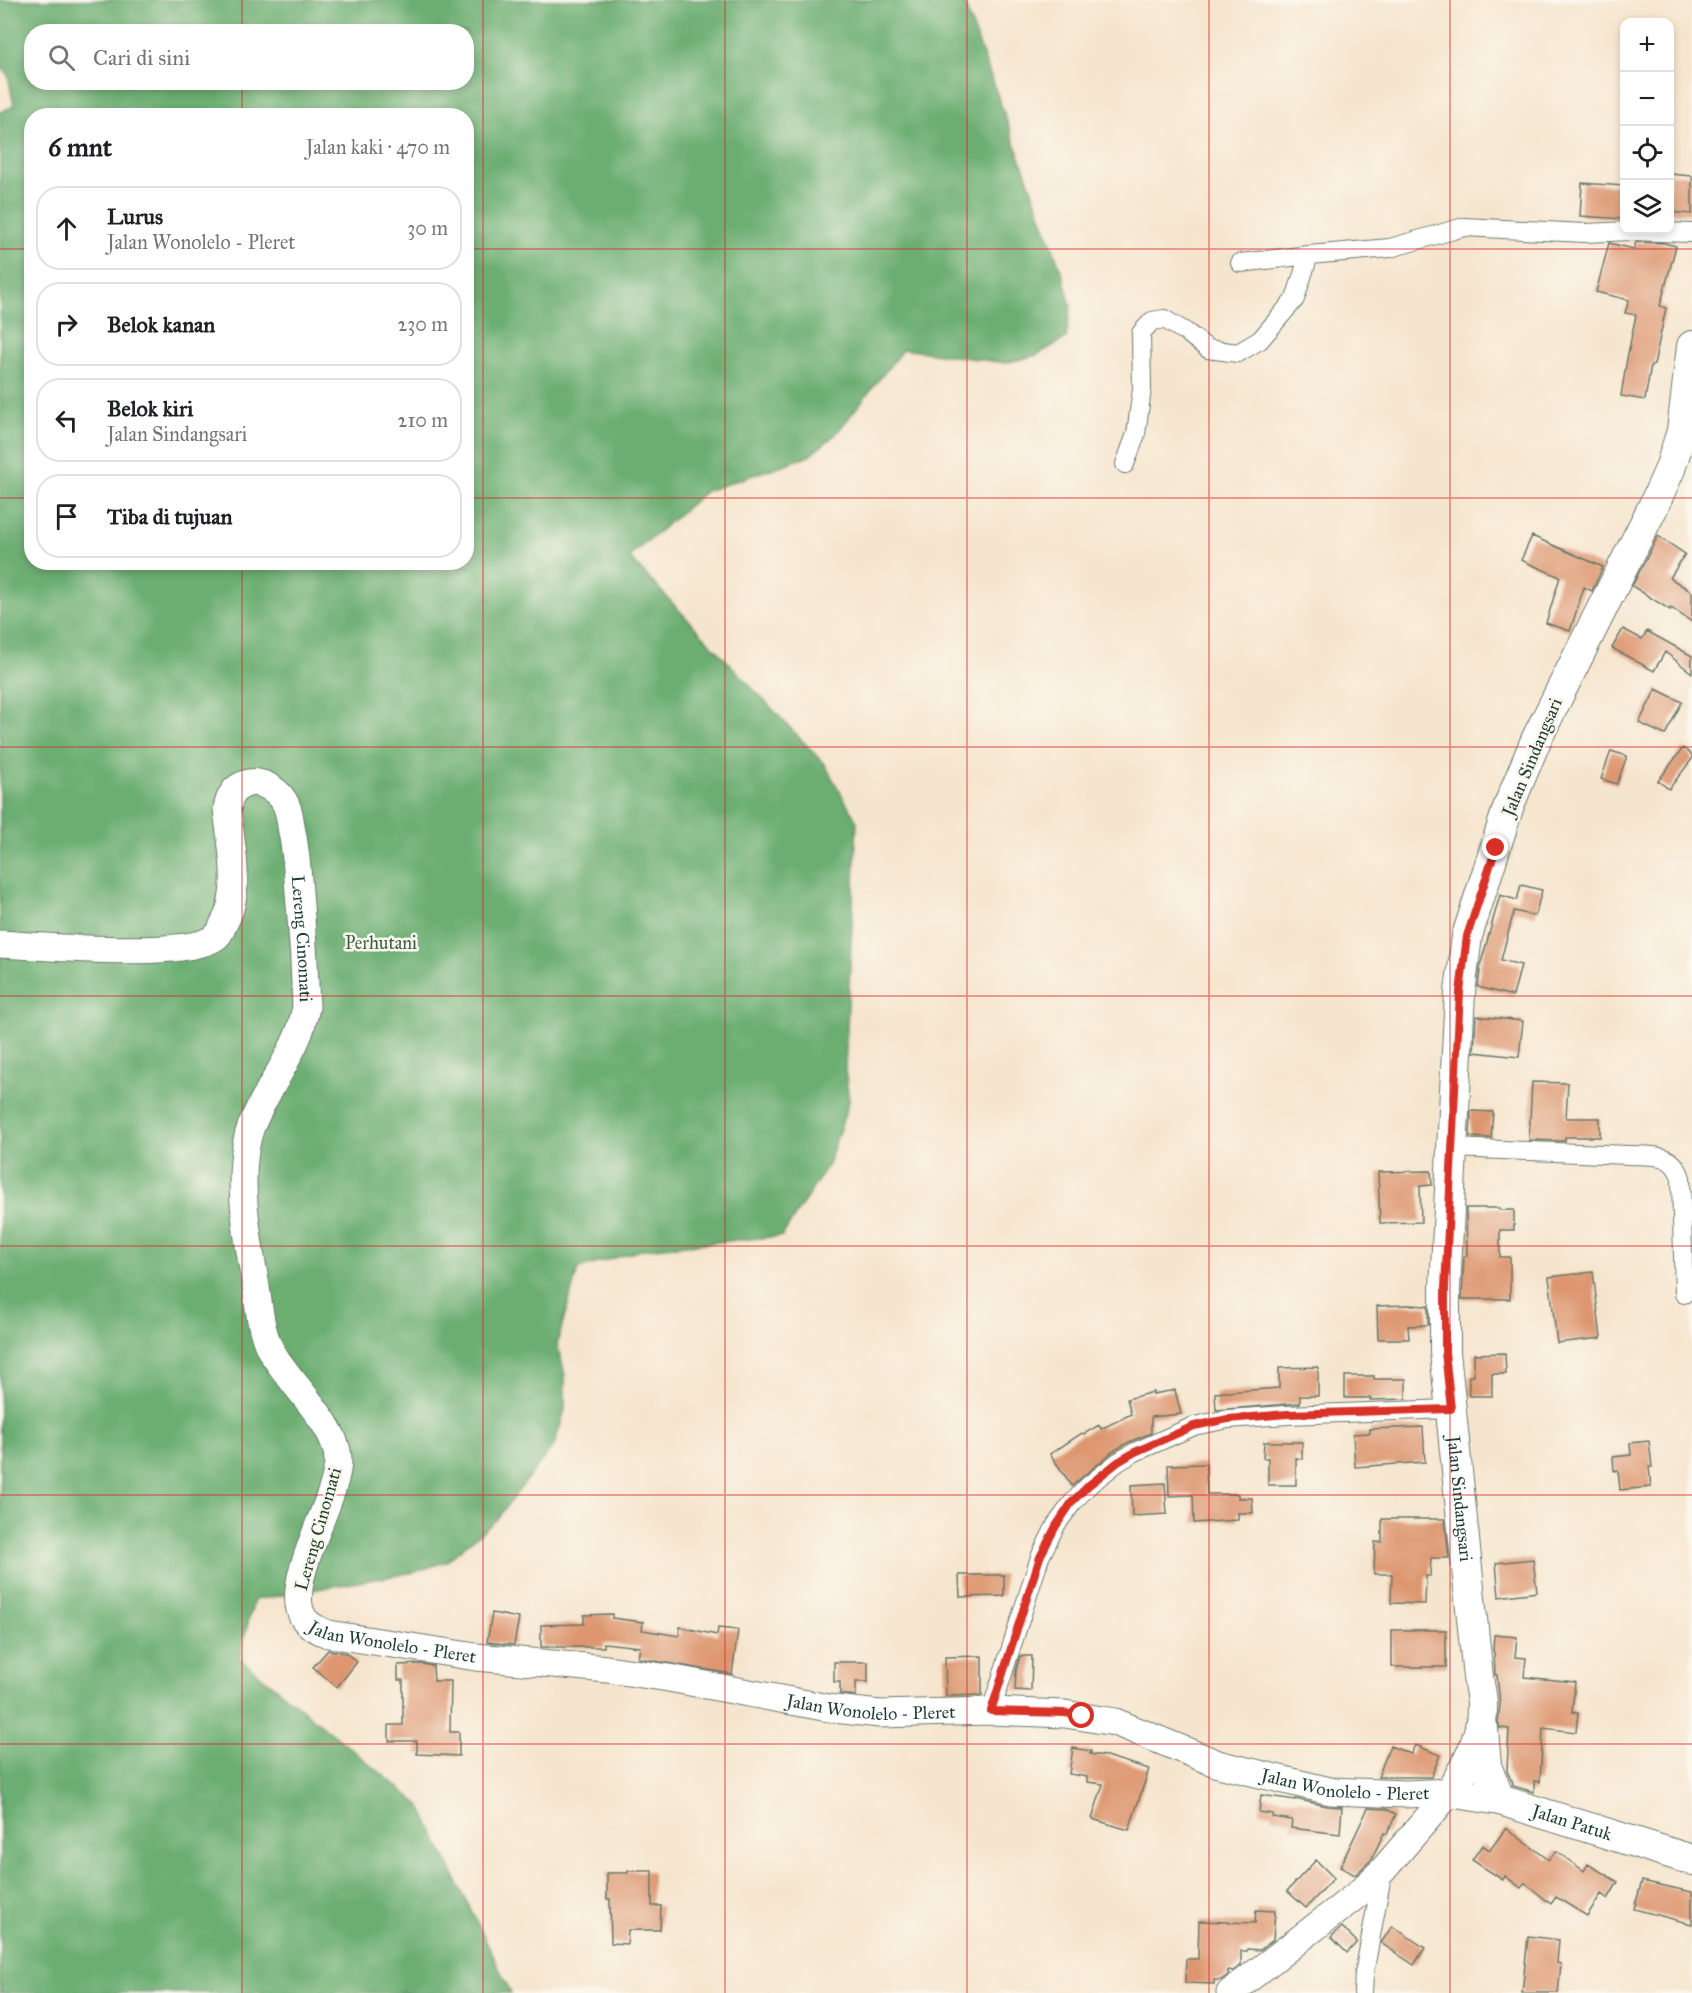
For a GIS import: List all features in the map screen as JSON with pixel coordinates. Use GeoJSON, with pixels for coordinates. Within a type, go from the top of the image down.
{"type":"FeatureCollection","features":[{"type":"Feature","properties":{"kind":"main road","name":"Jalan Sindangsari"},"geometry":{"type":"LineString","coordinates":[[1450,1792],[1468,1763],[1478,1739],[1482,1705],[1445,1352],[1445,1288],[1460,992],[1467,936],[1509,805],[1536,740],[1670,469],[1682,431],[1692,346]]}},
{"type":"Feature","properties":{"kind":"main road","name":"Lereng Cinomati"},"geometry":{"type":"LineString","coordinates":[[0,944],[158,950],[194,946],[217,936],[229,915],[235,892],[227,808],[229,798],[243,784],[255,782],[268,786],[284,800],[288,809],[296,851],[306,1007],[300,1032],[252,1123],[244,1155],[244,1217],[262,1323],[270,1348],[327,1427],[335,1443],[338,1461],[298,1585],[299,1609]]}},
{"type":"Feature","properties":{"kind":"main road","name":"Jalan Wonolelo - Pleret"},"geometry":{"type":"LineString","coordinates":[[299,1609],[305,1621],[315,1629],[328,1634],[476,1657],[607,1669],[669,1678],[834,1709],[880,1714],[991,1711],[1065,1713],[1115,1722],[1218,1764],[1330,1791],[1406,1794],[1450,1792]]}},
{"type":"Feature","properties":{"kind":"main road"},"geometry":{"type":"LineString","coordinates":[[1482,1705],[1486,1766],[1500,1800]]}},
{"type":"Feature","properties":{"kind":"main road"},"geometry":{"type":"LineString","coordinates":[[1230,1993],[1358,1894],[1383,1870],[1450,1792]]}},
{"type":"Feature","properties":{"kind":"main road","name":"Jalan Patuk"},"geometry":{"type":"LineString","coordinates":[[1450,1792],[1500,1800],[1692,1860]]}},
{"type":"Feature","properties":{"kind":"street"},"geometry":{"type":"LineString","coordinates":[[1240,263],[1390,248],[1464,227],[1585,233],[1630,231],[1692,233]]}},
{"type":"Feature","properties":{"kind":"street"},"geometry":{"type":"LineString","coordinates":[[1125,464],[1136,434],[1142,389],[1141,333],[1152,321],[1164,319],[1208,349],[1238,353],[1260,340],[1295,299],[1309,255]]}},
{"type":"Feature","properties":{"kind":"street"},"geometry":{"type":"LineString","coordinates":[[1452,1148],[1657,1156],[1672,1161],[1681,1178],[1684,1294]]}},
{"type":"Feature","properties":{"kind":"street"},"geometry":{"type":"LineString","coordinates":[[991,1711],[1040,1557],[1072,1502],[1118,1462],[1194,1426],[1228,1419],[1269,1415],[1451,1409]]}},
{"type":"Feature","properties":{"kind":"street"},"geometry":{"type":"LineString","coordinates":[[1363,1993],[1364,1974],[1383,1870]]}},
{"type":"Feature","properties":{"kind":"green space","name":"Perhutani"},"geometry":{"type":"Polygon","coordinates":[[[0,0],[963,0],[1063,276],[1071,306],[1066,338],[1037,355],[1006,363],[903,349],[836,434],[809,456],[706,491],[629,557],[825,765],[857,822],[845,1069],[849,1101],[828,1165],[782,1236],[644,1249],[578,1269],[557,1344],[565,1375],[565,1410],[555,1443],[496,1520],[447,1561],[415,1572],[254,1600],[239,1658],[420,1805],[511,1993],[0,1993],[0,112],[14,106],[8,75],[0,66],[0,0]]]}},
{"type":"Feature","properties":{"kind":"building"},"geometry":{"type":"Polygon","coordinates":[[[1674,174],[1692,176],[1692,214],[1674,212],[1674,174]]]}},
{"type":"Feature","properties":{"kind":"building"},"geometry":{"type":"Polygon","coordinates":[[[1582,183],[1620,186],[1620,219],[1580,216],[1582,183]]]}},
{"type":"Feature","properties":{"kind":"building"},"geometry":{"type":"Polygon","coordinates":[[[1636,242],[1676,246],[1660,306],[1666,308],[1654,365],[1651,365],[1645,400],[1621,396],[1636,315],[1625,313],[1629,300],[1596,292],[1609,243],[1634,249],[1636,242]]]}},
{"type":"Feature","properties":{"kind":"building"},"geometry":{"type":"Polygon","coordinates":[[[1532,536],[1603,567],[1592,591],[1584,587],[1570,631],[1546,623],[1560,577],[1521,560],[1532,536]]]}},
{"type":"Feature","properties":{"kind":"building"},"geometry":{"type":"Polygon","coordinates":[[[1658,536],[1685,554],[1670,578],[1692,592],[1692,622],[1632,586],[1658,536]]]}},
{"type":"Feature","properties":{"kind":"building"},"geometry":{"type":"Polygon","coordinates":[[[1623,629],[1642,639],[1647,631],[1692,656],[1692,673],[1665,652],[1654,671],[1612,648],[1623,629]]]}},
{"type":"Feature","properties":{"kind":"building"},"geometry":{"type":"Polygon","coordinates":[[[1656,689],[1682,702],[1665,735],[1639,723],[1656,689]]]}},
{"type":"Feature","properties":{"kind":"building"},"geometry":{"type":"Polygon","coordinates":[[[1683,748],[1692,755],[1692,759],[1669,789],[1658,781],[1683,748]]]}},
{"type":"Feature","properties":{"kind":"building"},"geometry":{"type":"Polygon","coordinates":[[[1611,751],[1627,756],[1617,784],[1601,779],[1611,751]]]}},
{"type":"Feature","properties":{"kind":"building"},"geometry":{"type":"Polygon","coordinates":[[[1521,885],[1542,890],[1535,916],[1514,911],[1501,960],[1521,965],[1513,996],[1478,987],[1481,963],[1500,895],[1517,900],[1521,885]]]}},
{"type":"Feature","properties":{"kind":"building"},"geometry":{"type":"Polygon","coordinates":[[[1476,1016],[1523,1021],[1519,1057],[1474,1052],[1476,1016]]]}},
{"type":"Feature","properties":{"kind":"building"},"geometry":{"type":"Polygon","coordinates":[[[1532,1082],[1568,1083],[1566,1118],[1600,1118],[1600,1137],[1565,1137],[1565,1141],[1529,1140],[1532,1082]]]}},
{"type":"Feature","properties":{"kind":"building"},"geometry":{"type":"Polygon","coordinates":[[[1471,1111],[1493,1112],[1491,1138],[1470,1137],[1471,1111]]]}},
{"type":"Feature","properties":{"kind":"building"},"geometry":{"type":"Polygon","coordinates":[[[1431,1171],[1432,1185],[1420,1186],[1421,1222],[1380,1223],[1378,1172],[1431,1171]]]}},
{"type":"Feature","properties":{"kind":"building"},"geometry":{"type":"Polygon","coordinates":[[[1466,1208],[1514,1210],[1514,1230],[1500,1230],[1500,1257],[1510,1257],[1510,1299],[1462,1299],[1464,1256],[1467,1256],[1466,1208]]]}},
{"type":"Feature","properties":{"kind":"building"},"geometry":{"type":"Polygon","coordinates":[[[1593,1272],[1601,1338],[1557,1343],[1549,1277],[1593,1272]]]}},
{"type":"Feature","properties":{"kind":"building"},"geometry":{"type":"Polygon","coordinates":[[[1377,1306],[1428,1306],[1428,1325],[1408,1326],[1409,1339],[1378,1339],[1377,1306]]]}},
{"type":"Feature","properties":{"kind":"building"},"geometry":{"type":"Polygon","coordinates":[[[1505,1353],[1506,1374],[1492,1374],[1492,1396],[1469,1396],[1469,1376],[1474,1376],[1474,1354],[1505,1353]]]}},
{"type":"Feature","properties":{"kind":"building"},"geometry":{"type":"Polygon","coordinates":[[[1318,1367],[1318,1396],[1300,1396],[1300,1403],[1216,1410],[1215,1393],[1279,1388],[1279,1368],[1318,1367]]]}},
{"type":"Feature","properties":{"kind":"building"},"geometry":{"type":"Polygon","coordinates":[[[1345,1376],[1406,1379],[1406,1399],[1345,1398],[1345,1376]]]}},
{"type":"Feature","properties":{"kind":"building"},"geometry":{"type":"Polygon","coordinates":[[[1175,1390],[1181,1414],[1151,1417],[1151,1433],[1112,1452],[1072,1486],[1050,1454],[1082,1433],[1099,1425],[1101,1429],[1131,1414],[1127,1399],[1153,1392],[1153,1394],[1175,1390]]]}},
{"type":"Feature","properties":{"kind":"building"},"geometry":{"type":"Polygon","coordinates":[[[1423,1427],[1425,1462],[1355,1467],[1353,1434],[1370,1433],[1370,1429],[1423,1427]]]}},
{"type":"Feature","properties":{"kind":"building"},"geometry":{"type":"Polygon","coordinates":[[[1649,1441],[1652,1467],[1649,1467],[1651,1487],[1620,1490],[1618,1470],[1614,1471],[1613,1457],[1631,1455],[1630,1443],[1649,1441]]]}},
{"type":"Feature","properties":{"kind":"building"},"geometry":{"type":"Polygon","coordinates":[[[1264,1442],[1302,1442],[1302,1459],[1296,1458],[1296,1485],[1268,1485],[1268,1458],[1263,1458],[1264,1442]]]}},
{"type":"Feature","properties":{"kind":"building"},"geometry":{"type":"Polygon","coordinates":[[[1206,1464],[1207,1494],[1238,1494],[1238,1498],[1252,1498],[1253,1513],[1238,1513],[1238,1520],[1194,1523],[1193,1495],[1169,1496],[1168,1465],[1206,1464]]]}},
{"type":"Feature","properties":{"kind":"building"},"geometry":{"type":"Polygon","coordinates":[[[1165,1483],[1167,1514],[1132,1516],[1131,1485],[1165,1483]]]}},
{"type":"Feature","properties":{"kind":"building"},"geometry":{"type":"Polygon","coordinates":[[[1382,1519],[1445,1519],[1449,1558],[1431,1558],[1430,1576],[1426,1576],[1425,1604],[1391,1603],[1392,1574],[1374,1574],[1375,1542],[1382,1542],[1382,1519]]]}},
{"type":"Feature","properties":{"kind":"building"},"geometry":{"type":"Polygon","coordinates":[[[1533,1559],[1537,1592],[1499,1597],[1496,1563],[1533,1559]]]}},
{"type":"Feature","properties":{"kind":"building"},"geometry":{"type":"Polygon","coordinates":[[[959,1575],[1004,1575],[1004,1596],[960,1597],[959,1575]]]}},
{"type":"Feature","properties":{"kind":"building"},"geometry":{"type":"Polygon","coordinates":[[[492,1613],[519,1618],[514,1645],[487,1642],[492,1613]]]}},
{"type":"Feature","properties":{"kind":"building"},"geometry":{"type":"Polygon","coordinates":[[[612,1614],[612,1618],[643,1622],[642,1630],[679,1636],[680,1627],[717,1635],[718,1628],[738,1630],[732,1674],[638,1658],[640,1647],[604,1643],[604,1647],[541,1647],[541,1625],[584,1624],[584,1615],[612,1614]]]}},
{"type":"Feature","properties":{"kind":"building"},"geometry":{"type":"Polygon","coordinates":[[[1392,1630],[1446,1630],[1446,1667],[1392,1667],[1392,1630]]]}},
{"type":"Feature","properties":{"kind":"building"},"geometry":{"type":"Polygon","coordinates":[[[1494,1635],[1517,1637],[1515,1657],[1526,1658],[1524,1677],[1575,1682],[1572,1712],[1578,1713],[1576,1732],[1543,1728],[1540,1782],[1534,1781],[1534,1792],[1513,1786],[1507,1771],[1509,1729],[1500,1728],[1498,1722],[1500,1704],[1497,1675],[1495,1675],[1494,1635]]]}},
{"type":"Feature","properties":{"kind":"building"},"geometry":{"type":"Polygon","coordinates":[[[328,1650],[346,1653],[357,1662],[337,1687],[313,1667],[328,1650]]]}},
{"type":"Feature","properties":{"kind":"building"},"geometry":{"type":"Polygon","coordinates":[[[982,1656],[982,1695],[946,1696],[945,1657],[982,1656]]]}},
{"type":"Feature","properties":{"kind":"building"},"geometry":{"type":"Polygon","coordinates":[[[1020,1656],[1032,1656],[1031,1691],[1015,1690],[1020,1656]]]}},
{"type":"Feature","properties":{"kind":"building"},"geometry":{"type":"Polygon","coordinates":[[[834,1662],[868,1662],[868,1682],[856,1682],[856,1696],[840,1694],[840,1682],[834,1682],[834,1662]]]}},
{"type":"Feature","properties":{"kind":"building"},"geometry":{"type":"Polygon","coordinates":[[[398,1665],[433,1666],[434,1681],[451,1681],[450,1732],[459,1732],[459,1756],[417,1754],[417,1741],[389,1741],[389,1725],[403,1725],[403,1680],[398,1680],[398,1665]]]}},
{"type":"Feature","properties":{"kind":"building"},"geometry":{"type":"Polygon","coordinates":[[[1415,1745],[1440,1755],[1431,1777],[1378,1777],[1390,1746],[1411,1754],[1415,1745]]]}},
{"type":"Feature","properties":{"kind":"building"},"geometry":{"type":"Polygon","coordinates":[[[1073,1748],[1091,1751],[1090,1754],[1106,1756],[1149,1769],[1129,1830],[1092,1819],[1103,1784],[1087,1782],[1087,1777],[1069,1774],[1073,1748]]]}},
{"type":"Feature","properties":{"kind":"building"},"geometry":{"type":"Polygon","coordinates":[[[1261,1795],[1342,1807],[1340,1834],[1291,1828],[1292,1820],[1259,1812],[1261,1795]]]}},
{"type":"Feature","properties":{"kind":"building"},"geometry":{"type":"Polygon","coordinates":[[[1368,1808],[1386,1809],[1396,1814],[1371,1860],[1355,1875],[1340,1867],[1368,1808]]]}},
{"type":"Feature","properties":{"kind":"building"},"geometry":{"type":"Polygon","coordinates":[[[1506,1828],[1549,1860],[1556,1851],[1584,1871],[1588,1864],[1618,1882],[1608,1899],[1601,1894],[1587,1916],[1556,1897],[1551,1904],[1525,1883],[1521,1888],[1505,1876],[1503,1880],[1472,1860],[1482,1845],[1490,1850],[1506,1828]]]}},
{"type":"Feature","properties":{"kind":"building"},"geometry":{"type":"Polygon","coordinates":[[[1316,1860],[1334,1878],[1306,1908],[1287,1891],[1316,1860]]]}},
{"type":"Feature","properties":{"kind":"building"},"geometry":{"type":"Polygon","coordinates":[[[628,1871],[652,1871],[652,1906],[661,1906],[660,1930],[628,1930],[627,1944],[611,1943],[607,1873],[628,1873],[628,1871]]]}},
{"type":"Feature","properties":{"kind":"building"},"geometry":{"type":"Polygon","coordinates":[[[1642,1881],[1692,1892],[1692,1924],[1634,1909],[1642,1881]]]}},
{"type":"Feature","properties":{"kind":"building"},"geometry":{"type":"Polygon","coordinates":[[[1256,1910],[1275,1911],[1273,1940],[1260,1950],[1241,1951],[1241,1965],[1233,1971],[1228,1970],[1228,1975],[1221,1980],[1214,1980],[1214,1984],[1185,1983],[1186,1959],[1198,1959],[1199,1921],[1255,1923],[1256,1910]]]}},
{"type":"Feature","properties":{"kind":"building"},"geometry":{"type":"Polygon","coordinates":[[[1392,1926],[1425,1948],[1414,1965],[1381,1943],[1392,1926]]]}},
{"type":"Feature","properties":{"kind":"building"},"geometry":{"type":"Polygon","coordinates":[[[1342,1927],[1357,1942],[1347,1953],[1331,1937],[1342,1927]]]}},
{"type":"Feature","properties":{"kind":"building"},"geometry":{"type":"Polygon","coordinates":[[[1528,1936],[1559,1940],[1557,1963],[1561,1964],[1558,1993],[1522,1993],[1528,1936]]]}},
{"type":"Feature","properties":{"kind":"route"},"geometry":{"type":"LineString","coordinates":[[1082,1716],[1065,1713],[991,1711],[1040,1557],[1072,1502],[1089,1485],[1135,1452],[1194,1426],[1228,1419],[1261,1416],[1451,1409],[1445,1352],[1445,1288],[1460,992],[1467,936],[1496,848]]}}]}
